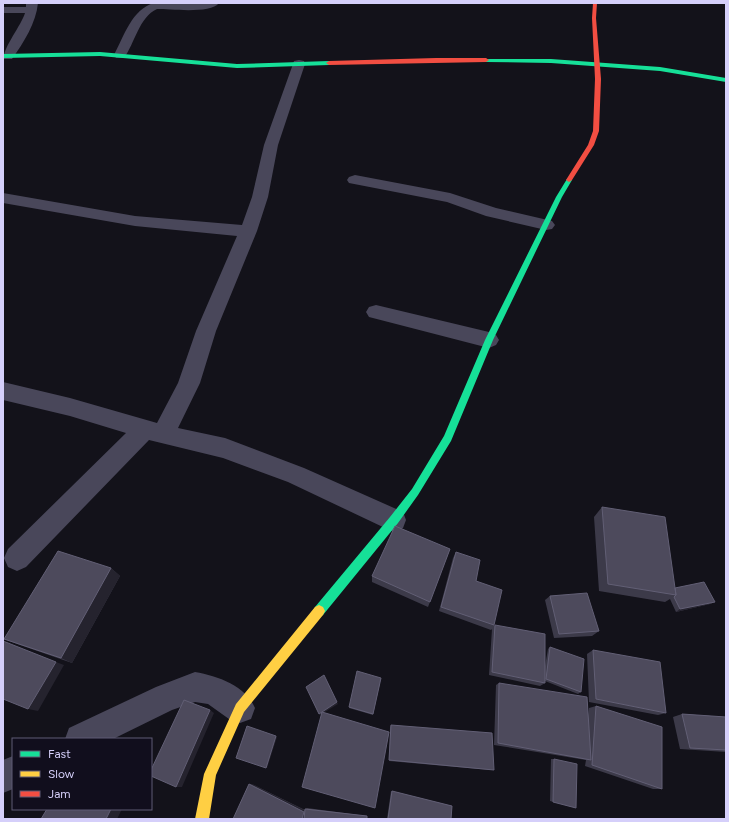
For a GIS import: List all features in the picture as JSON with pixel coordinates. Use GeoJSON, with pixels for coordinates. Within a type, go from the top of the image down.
{"type":"FeatureCollection","features":[{"type":"Feature","properties":{"kind":"street"},"geometry":{"type":"LineString","coordinates":[[120,55],[141,17],[149,8],[156,6],[205,6],[214,3]]}},
{"type":"Feature","properties":{"kind":"street"},"geometry":{"type":"LineString","coordinates":[[202,819],[210,774],[240,708],[394,520],[415,492],[448,438],[489,340],[559,197],[583,159],[596,131],[598,64],[594,18],[595,3]]}},
{"type":"Feature","properties":{"kind":"street"},"geometry":{"type":"LineString","coordinates":[[3,10],[32,7],[23,31],[5,56]]}},
{"type":"Feature","properties":{"kind":"street"},"geometry":{"type":"LineString","coordinates":[[5,56],[85,54],[120,55],[237,66],[380,61],[488,60],[598,64],[660,69],[726,80]]}},
{"type":"Feature","properties":{"kind":"street"},"geometry":{"type":"LineString","coordinates":[[17,558],[154,431],[190,384],[206,331],[248,231],[260,197],[271,145],[299,64]]}},
{"type":"Feature","properties":{"kind":"street"},"geometry":{"type":"LineString","coordinates":[[355,180],[450,198],[492,212],[546,225]]}},
{"type":"Feature","properties":{"kind":"street"},"geometry":{"type":"LineString","coordinates":[[3,198],[135,221],[248,231]]}},
{"type":"Feature","properties":{"kind":"street"},"geometry":{"type":"LineString","coordinates":[[376,312],[489,340]]}},
{"type":"Feature","properties":{"kind":"street"},"geometry":{"type":"LineString","coordinates":[[3,391],[70,407],[154,431],[232,450],[296,475],[394,520]]}},
{"type":"Feature","properties":{"kind":"street"},"geometry":{"type":"LineString","coordinates":[[82,738],[166,697],[195,687],[213,690],[240,708]]}},
{"type":"Feature","properties":{"kind":"street"},"geometry":{"type":"LineString","coordinates":[[3,777],[12,772]]}},
{"type":"Feature","properties":{"kind":"building"},"geometry":{"type":"Polygon","coordinates":[[[602,507],[665,517],[676,595],[608,584],[602,507]]]}},
{"type":"Feature","properties":{"kind":"building"},"geometry":{"type":"Polygon","coordinates":[[[395,526],[450,549],[430,602],[372,576],[395,526]]]}},
{"type":"Feature","properties":{"kind":"building"},"geometry":{"type":"Polygon","coordinates":[[[58,551],[111,568],[61,658],[4,639],[58,551]]]}},
{"type":"Feature","properties":{"kind":"building"},"geometry":{"type":"Polygon","coordinates":[[[456,552],[480,560],[476,581],[502,590],[494,625],[441,607],[456,552]]]}},
{"type":"Feature","properties":{"kind":"building"},"geometry":{"type":"Polygon","coordinates":[[[704,582],[715,602],[680,609],[674,597],[676,595],[675,588],[704,582]]]}},
{"type":"Feature","properties":{"kind":"building"},"geometry":{"type":"Polygon","coordinates":[[[587,593],[599,631],[559,634],[550,596],[587,593]]]}},
{"type":"Feature","properties":{"kind":"building"},"geometry":{"type":"Polygon","coordinates":[[[495,625],[545,634],[545,683],[492,672],[495,625]]]}},
{"type":"Feature","properties":{"kind":"building"},"geometry":{"type":"Polygon","coordinates":[[[3,641],[56,662],[28,709],[3,699],[3,641]]]}},
{"type":"Feature","properties":{"kind":"building"},"geometry":{"type":"Polygon","coordinates":[[[550,647],[584,659],[581,692],[546,679],[550,647]]]}},
{"type":"Feature","properties":{"kind":"building"},"geometry":{"type":"Polygon","coordinates":[[[593,650],[660,662],[666,713],[596,699],[593,650]]]}},
{"type":"Feature","properties":{"kind":"building"},"geometry":{"type":"Polygon","coordinates":[[[357,671],[381,678],[373,714],[349,707],[357,671]]]}},
{"type":"Feature","properties":{"kind":"building"},"geometry":{"type":"Polygon","coordinates":[[[324,675],[337,702],[319,714],[306,687],[324,675]]]}},
{"type":"Feature","properties":{"kind":"building"},"geometry":{"type":"Polygon","coordinates":[[[499,683],[587,697],[591,760],[498,743],[499,683]]]}},
{"type":"Feature","properties":{"kind":"building"},"geometry":{"type":"Polygon","coordinates":[[[184,700],[210,710],[176,787],[152,776],[152,768],[184,700]]]}},
{"type":"Feature","properties":{"kind":"building"},"geometry":{"type":"Polygon","coordinates":[[[596,706],[662,727],[662,789],[592,765],[596,706]]]}},
{"type":"Feature","properties":{"kind":"building"},"geometry":{"type":"Polygon","coordinates":[[[322,712],[389,732],[375,808],[302,787],[322,712]]]}},
{"type":"Feature","properties":{"kind":"building"},"geometry":{"type":"Polygon","coordinates":[[[682,714],[726,717],[726,750],[690,748],[682,714]]]}},
{"type":"Feature","properties":{"kind":"building"},"geometry":{"type":"Polygon","coordinates":[[[391,725],[492,733],[494,770],[389,760],[391,725]]]}},
{"type":"Feature","properties":{"kind":"building"},"geometry":{"type":"Polygon","coordinates":[[[247,726],[276,736],[266,768],[236,758],[247,726]]]}},
{"type":"Feature","properties":{"kind":"building"},"geometry":{"type":"Polygon","coordinates":[[[554,759],[577,764],[576,808],[553,802],[554,759]]]}},
{"type":"Feature","properties":{"kind":"building"},"geometry":{"type":"Polygon","coordinates":[[[249,784],[304,812],[302,819],[233,819],[249,784]]]}},
{"type":"Feature","properties":{"kind":"building"},"geometry":{"type":"Polygon","coordinates":[[[392,791],[452,806],[451,819],[388,819],[392,791]]]}},
{"type":"Feature","properties":{"kind":"building"},"geometry":{"type":"Polygon","coordinates":[[[305,809],[367,816],[367,819],[304,819],[305,809]]]}},
{"type":"Feature","properties":{"kind":"building"},"geometry":{"type":"Polygon","coordinates":[[[46,810],[110,810],[106,819],[41,819],[46,810]]]}},
{"type":"Feature","properties":{"kind":"traffic: fast"},"geometry":{"type":"LineString","coordinates":[[3,56],[100,54],[237,66],[329,63]]}},
{"type":"Feature","properties":{"kind":"traffic: fast"},"geometry":{"type":"LineString","coordinates":[[486,60],[551,61],[660,69],[726,80]]}},
{"type":"Feature","properties":{"kind":"traffic: fast"},"geometry":{"type":"LineString","coordinates":[[319,611],[394,520],[415,492],[448,438],[489,340],[559,197],[569,180]]}},
{"type":"Feature","properties":{"kind":"traffic: slow"},"geometry":{"type":"LineString","coordinates":[[202,819],[210,774],[240,708],[319,611]]}},
{"type":"Feature","properties":{"kind":"traffic: jam"},"geometry":{"type":"LineString","coordinates":[[569,180],[591,145],[596,131],[598,79],[594,18],[595,3]]}},
{"type":"Feature","properties":{"kind":"traffic: jam"},"geometry":{"type":"LineString","coordinates":[[329,63],[486,60]]}}]}
